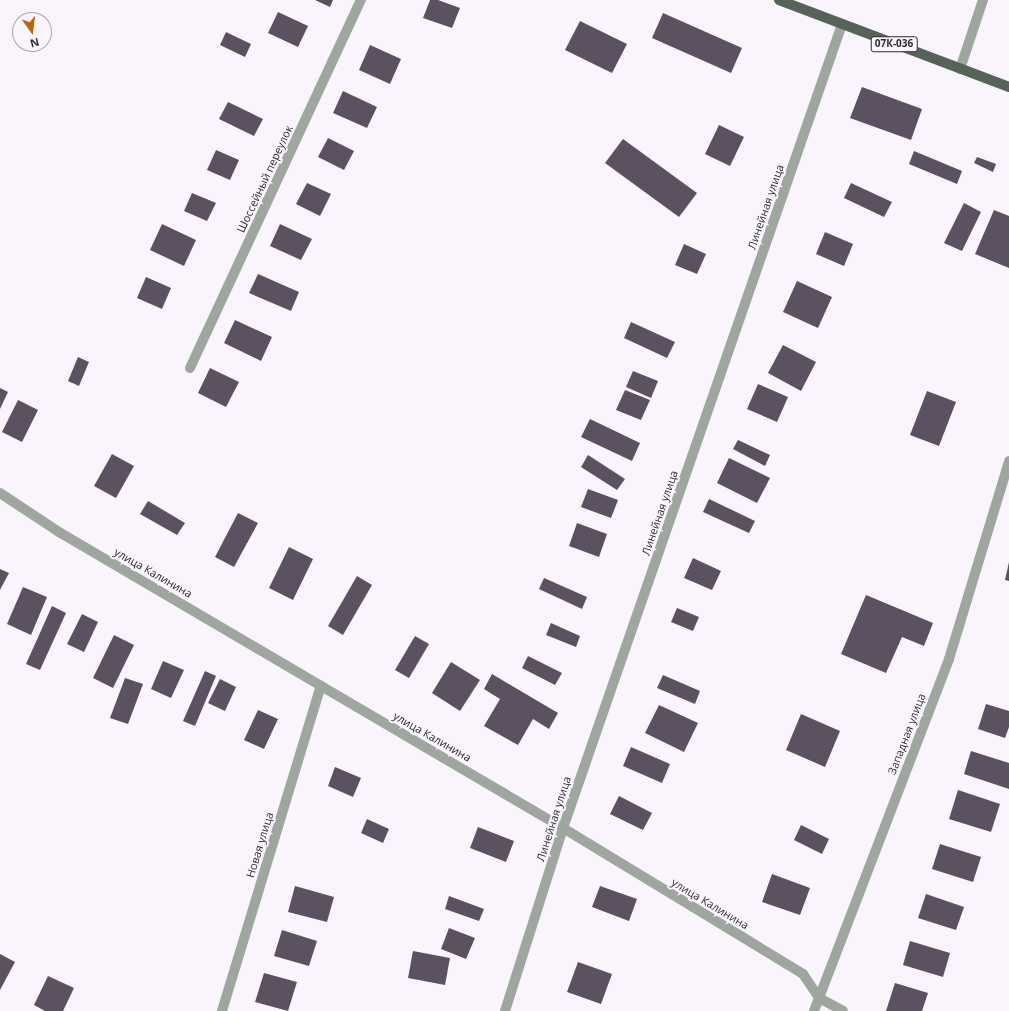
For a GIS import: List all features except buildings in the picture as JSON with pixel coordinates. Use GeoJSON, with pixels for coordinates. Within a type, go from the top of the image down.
{"type":"FeatureCollection","features":[{"type":"Feature","properties":{"kind":"main road","name":"07К-036"},"geometry":{"type":"LineString","coordinates":[[779,0],[1009,88]]}},
{"type":"Feature","properties":{"kind":"street","name":"Шоссейный переулок"},"geometry":{"type":"LineString","coordinates":[[190,368],[361,0]]}},
{"type":"Feature","properties":{"kind":"street"},"geometry":{"type":"LineString","coordinates":[[960,69],[983,0]]}},
{"type":"Feature","properties":{"kind":"street","name":"Линейная улица"},"geometry":{"type":"LineString","coordinates":[[505,1011],[563,828],[842,24]]}},
{"type":"Feature","properties":{"kind":"street","name":"Западная улица"},"geometry":{"type":"LineString","coordinates":[[814,1011],[949,659],[1009,461]]}},
{"type":"Feature","properties":{"kind":"street","name":"улица Калинина"},"geometry":{"type":"LineString","coordinates":[[0,493],[59,532],[563,828],[803,974],[819,998],[843,1011]]}},
{"type":"Feature","properties":{"kind":"street","name":"Новая улица"},"geometry":{"type":"LineString","coordinates":[[222,1011],[321,686]]}}]}
